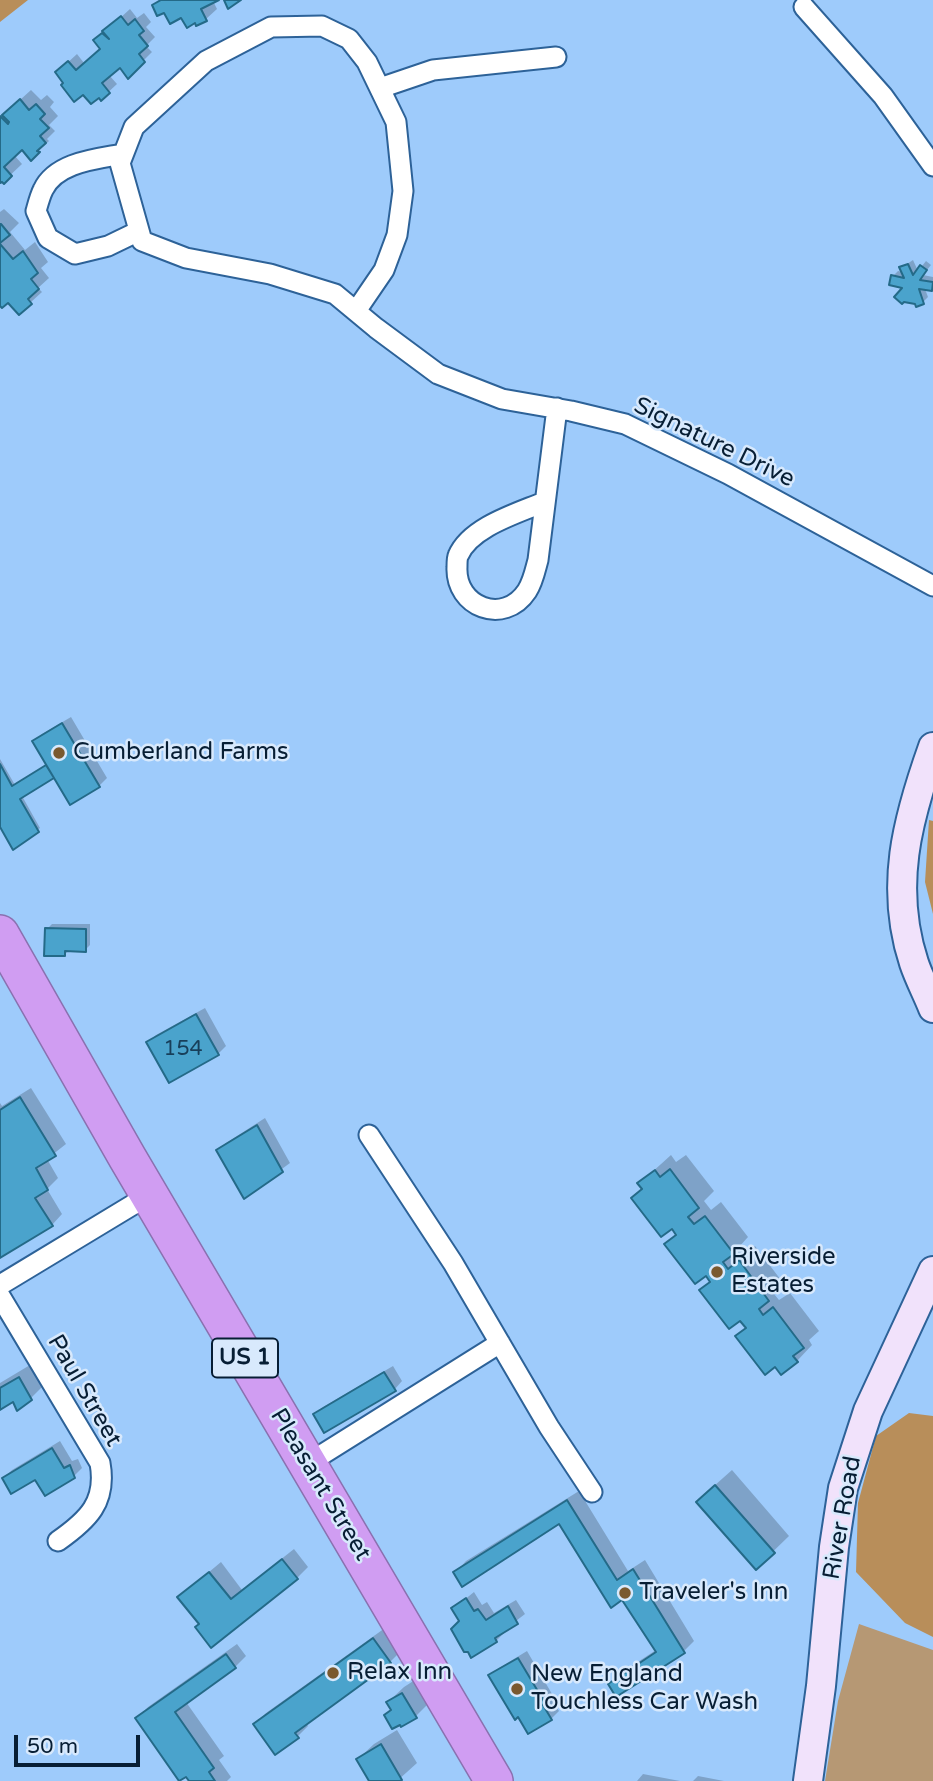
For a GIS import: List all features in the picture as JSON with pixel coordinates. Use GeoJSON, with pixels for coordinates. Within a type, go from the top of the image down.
{"type":"FeatureCollection","features":[{"type":"Feature","properties":{"kind":"highway","name":"Pleasant Street"},"geometry":{"type":"LineString","coordinates":[[0,934],[149,1195],[494,1781]]}},
{"type":"Feature","properties":{"kind":"street"},"geometry":{"type":"LineString","coordinates":[[785,0],[803,3],[883,96],[933,166]]}},
{"type":"Feature","properties":{"kind":"street"},"geometry":{"type":"LineString","coordinates":[[123,154],[85,161],[57,173],[44,187],[36,211],[48,238],[75,254],[108,246],[139,231],[120,163],[123,154],[134,127],[206,61],[271,27],[322,26],[349,40],[367,62],[396,122],[403,191],[397,235],[384,270],[356,311]]}},
{"type":"Feature","properties":{"kind":"street"},"geometry":{"type":"LineString","coordinates":[[380,88],[433,70],[556,57]]}},
{"type":"Feature","properties":{"kind":"street","name":"Signature Drive"},"geometry":{"type":"LineString","coordinates":[[139,231],[142,241],[186,258],[270,274],[335,294],[438,374],[502,399],[557,408],[625,424],[728,474],[933,586]]}},
{"type":"Feature","properties":{"kind":"street"},"geometry":{"type":"LineString","coordinates":[[544,502],[494,523],[471,540],[458,557],[456,581],[465,596],[481,608],[499,610],[515,603],[526,593],[533,580],[538,560],[557,408]]}},
{"type":"Feature","properties":{"kind":"street"},"geometry":{"type":"LineString","coordinates":[[933,747],[907,831],[901,883],[905,925],[914,963],[933,1008]]}},
{"type":"Feature","properties":{"kind":"street"},"geometry":{"type":"LineString","coordinates":[[369,1135],[453,1263],[549,1427],[592,1492]]}},
{"type":"Feature","properties":{"kind":"street"},"geometry":{"type":"LineString","coordinates":[[0,1285],[149,1195]]}},
{"type":"Feature","properties":{"kind":"street","name":"River Road"},"geometry":{"type":"LineString","coordinates":[[808,1781],[821,1686],[834,1547],[844,1488],[868,1411],[933,1271]]}},
{"type":"Feature","properties":{"kind":"street","name":"Paul Street"},"geometry":{"type":"LineString","coordinates":[[0,1296],[100,1463],[100,1494],[92,1511],[58,1541]]}},
{"type":"Feature","properties":{"kind":"street"},"geometry":{"type":"LineString","coordinates":[[307,1464],[500,1343]]}},
{"type":"Feature","properties":{"kind":"shaded area"},"geometry":{"type":"Polygon","coordinates":[[[0,0],[28,0],[0,22],[0,0]]]}},
{"type":"Feature","properties":{"kind":"shaded area"},"geometry":{"type":"Polygon","coordinates":[[[929,820],[933,821],[933,914],[925,882],[929,820]]]}},
{"type":"Feature","properties":{"kind":"shaded area"},"geometry":{"type":"Polygon","coordinates":[[[909,1413],[933,1416],[933,1637],[905,1623],[856,1572],[858,1503],[876,1436],[909,1413]]]}},
{"type":"Feature","properties":{"kind":"shaded area"},"geometry":{"type":"Polygon","coordinates":[[[859,1624],[933,1650],[933,1781],[825,1781],[838,1701],[859,1624]]]}},
{"type":"Feature","properties":{"kind":"building"},"geometry":{"type":"Polygon","coordinates":[[[161,0],[219,0],[201,9],[207,21],[187,28],[181,18],[170,24],[164,13],[157,16],[152,5],[161,0]]]}},
{"type":"Feature","properties":{"kind":"building"},"geometry":{"type":"Polygon","coordinates":[[[224,0],[241,0],[228,9],[224,0]]]}},
{"type":"Feature","properties":{"kind":"building"},"geometry":{"type":"Polygon","coordinates":[[[121,16],[128,25],[135,19],[144,31],[139,35],[148,46],[139,54],[145,62],[128,79],[120,68],[102,83],[110,93],[101,101],[99,98],[91,104],[83,95],[74,102],[55,72],[68,61],[76,70],[100,49],[93,40],[102,33],[109,39],[102,31],[121,16]]]}},
{"type":"Feature","properties":{"kind":"building"},"geometry":{"type":"Polygon","coordinates":[[[20,99],[29,110],[36,104],[45,114],[40,119],[49,128],[40,136],[46,143],[31,161],[22,150],[4,167],[12,176],[4,184],[0,183],[0,116],[8,124],[2,115],[20,99]]]}},
{"type":"Feature","properties":{"kind":"building"},"geometry":{"type":"Polygon","coordinates":[[[0,224],[10,235],[0,243],[0,224]]]}},
{"type":"Feature","properties":{"kind":"building"},"geometry":{"type":"Polygon","coordinates":[[[0,244],[13,259],[23,251],[38,273],[31,279],[39,289],[28,299],[32,304],[19,315],[8,303],[2,308],[0,306],[0,244]]]}},
{"type":"Feature","properties":{"kind":"building"},"geometry":{"type":"Polygon","coordinates":[[[908,264],[913,275],[920,265],[927,270],[920,280],[933,282],[932,291],[919,289],[924,304],[916,307],[915,304],[902,304],[894,297],[902,288],[889,285],[891,275],[904,278],[899,267],[908,264]]]}},
{"type":"Feature","properties":{"kind":"building","name":"Cumberland Farms"},"geometry":{"type":"Polygon","coordinates":[[[62,723],[100,787],[70,805],[32,741],[62,723]]]}},
{"type":"Feature","properties":{"kind":"building","name":"Cumberland Farms"},"geometry":{"type":"Polygon","coordinates":[[[0,764],[12,786],[46,765],[54,778],[20,799],[39,832],[13,850],[0,827],[0,764]]]}},
{"type":"Feature","properties":{"kind":"building"},"geometry":{"type":"Polygon","coordinates":[[[45,928],[86,929],[86,952],[65,951],[65,956],[44,956],[45,928]]]}},
{"type":"Feature","properties":{"kind":"building"},"geometry":{"type":"Polygon","coordinates":[[[196,1014],[219,1055],[169,1083],[146,1042],[196,1014]]]}},
{"type":"Feature","properties":{"kind":"building"},"geometry":{"type":"Polygon","coordinates":[[[20,1097],[56,1156],[36,1168],[48,1190],[35,1198],[53,1226],[0,1258],[0,1110],[20,1097]]]}},
{"type":"Feature","properties":{"kind":"building"},"geometry":{"type":"Polygon","coordinates":[[[257,1125],[283,1172],[244,1199],[216,1150],[257,1125]]]}},
{"type":"Feature","properties":{"kind":"building","name":"Riverside Estates"},"geometry":{"type":"Polygon","coordinates":[[[670,1169],[699,1208],[688,1217],[694,1224],[705,1216],[734,1254],[723,1262],[728,1269],[739,1260],[769,1301],[759,1309],[763,1315],[773,1307],[804,1348],[793,1356],[798,1362],[781,1375],[775,1367],[765,1375],[735,1336],[746,1328],[740,1321],[729,1329],[699,1290],[710,1282],[706,1276],[695,1284],[664,1244],[676,1235],[672,1229],[661,1237],[631,1198],[642,1189],[637,1183],[655,1170],[660,1177],[670,1169]]]}},
{"type":"Feature","properties":{"kind":"building"},"geometry":{"type":"Polygon","coordinates":[[[384,1372],[396,1391],[324,1433],[313,1414],[384,1372]]]}},
{"type":"Feature","properties":{"kind":"building"},"geometry":{"type":"Polygon","coordinates":[[[19,1377],[32,1400],[17,1411],[13,1402],[0,1410],[0,1388],[19,1377]]]}},
{"type":"Feature","properties":{"kind":"building"},"geometry":{"type":"Polygon","coordinates":[[[52,1448],[64,1468],[70,1465],[75,1478],[45,1496],[35,1480],[11,1494],[2,1478],[52,1448]]]}},
{"type":"Feature","properties":{"kind":"building"},"geometry":{"type":"Polygon","coordinates":[[[715,1485],[775,1553],[756,1570],[696,1502],[715,1485]]]}},
{"type":"Feature","properties":{"kind":"building","name":"Traveler's Inn"},"geometry":{"type":"Polygon","coordinates":[[[567,1500],[617,1580],[633,1569],[685,1653],[616,1697],[608,1684],[656,1652],[622,1600],[611,1608],[559,1524],[462,1587],[453,1572],[567,1500]]]}},
{"type":"Feature","properties":{"kind":"building"},"geometry":{"type":"Polygon","coordinates":[[[282,1559],[298,1579],[211,1648],[195,1627],[199,1624],[177,1597],[209,1572],[231,1599],[282,1559]]]}},
{"type":"Feature","properties":{"kind":"building"},"geometry":{"type":"Polygon","coordinates":[[[466,1598],[474,1611],[478,1609],[486,1620],[508,1606],[518,1624],[495,1638],[497,1642],[471,1658],[468,1652],[464,1652],[451,1629],[459,1621],[451,1608],[466,1598]]]}},
{"type":"Feature","properties":{"kind":"building"},"geometry":{"type":"Polygon","coordinates":[[[373,1638],[391,1663],[295,1733],[299,1738],[275,1755],[253,1724],[373,1638]]]}},
{"type":"Feature","properties":{"kind":"building"},"geometry":{"type":"Polygon","coordinates":[[[226,1654],[236,1668],[175,1712],[214,1768],[209,1772],[215,1781],[189,1781],[186,1777],[179,1781],[135,1718],[226,1654]]]}},
{"type":"Feature","properties":{"kind":"building","name":"New England Touchless Car Wash"},"geometry":{"type":"Polygon","coordinates":[[[518,1658],[552,1720],[528,1734],[518,1717],[515,1720],[488,1675],[518,1658]]]}},
{"type":"Feature","properties":{"kind":"building"},"geometry":{"type":"Polygon","coordinates":[[[402,1693],[417,1718],[392,1729],[384,1715],[391,1710],[386,1702],[402,1693]]]}},
{"type":"Feature","properties":{"kind":"building"},"geometry":{"type":"Polygon","coordinates":[[[381,1744],[402,1780],[369,1781],[356,1759],[381,1744]]]}},
{"type":"Feature","properties":{"kind":"place","name":"Cumberland Farms"},"geometry":{"type":"Point","coordinates":[59,753]}},
{"type":"Feature","properties":{"kind":"place","name":"Riverside Estates"},"geometry":{"type":"Point","coordinates":[717,1272]}},
{"type":"Feature","properties":{"kind":"place","name":"Traveler's Inn"},"geometry":{"type":"Point","coordinates":[625,1593]}},
{"type":"Feature","properties":{"kind":"place","name":"Relax Inn"},"geometry":{"type":"Point","coordinates":[333,1673]}},
{"type":"Feature","properties":{"kind":"place","name":"New England Touchless Car Wash"},"geometry":{"type":"Point","coordinates":[517,1689]}}]}
